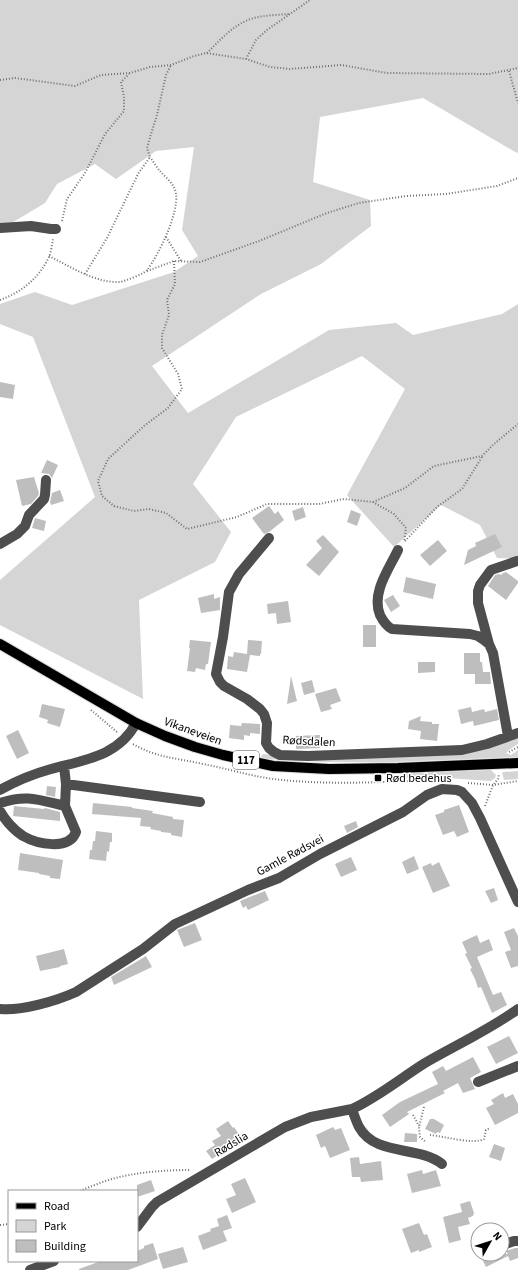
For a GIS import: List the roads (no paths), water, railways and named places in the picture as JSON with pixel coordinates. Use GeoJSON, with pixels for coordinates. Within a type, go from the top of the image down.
{"type":"FeatureCollection","features":[{"type":"Feature","properties":{"kind":"main road","name":"Vikaneveien"},"geometry":{"type":"LineString","coordinates":[[0,644],[136,723],[165,736],[223,755],[273,766],[329,770],[518,763]]}},
{"type":"Feature","properties":{"kind":"street"},"geometry":{"type":"LineString","coordinates":[[0,228],[31,226],[56,229]]}},
{"type":"Feature","properties":{"kind":"street"},"geometry":{"type":"LineString","coordinates":[[0,544],[17,534],[25,526],[29,515],[44,499],[46,480]]}},
{"type":"Feature","properties":{"kind":"street","name":"Rødsdalen"},"geometry":{"type":"LineString","coordinates":[[268,538],[250,560],[229,592],[216,674],[224,686],[247,698],[260,709],[264,714],[267,723],[266,743],[274,752],[280,754],[308,756],[462,750],[513,735],[493,652],[489,644],[478,603],[478,591],[483,580],[491,570],[517,561]]}},
{"type":"Feature","properties":{"kind":"street"},"geometry":{"type":"LineString","coordinates":[[401,546],[379,591],[379,611],[385,624],[392,629],[470,634],[478,636],[489,644]]}},
{"type":"Feature","properties":{"kind":"street"},"geometry":{"type":"LineString","coordinates":[[0,790],[26,777],[98,756],[112,749],[124,740],[130,734],[136,723]]}},
{"type":"Feature","properties":{"kind":"street"},"geometry":{"type":"LineString","coordinates":[[0,811],[11,825],[24,837],[32,840],[59,844],[68,842],[72,839],[76,832],[65,806],[66,784],[64,766]]}},
{"type":"Feature","properties":{"kind":"street"},"geometry":{"type":"LineString","coordinates":[[66,784],[200,802]]}},
{"type":"Feature","properties":{"kind":"street","name":"Gamle Rødsvei"},"geometry":{"type":"LineString","coordinates":[[0,1009],[12,1009],[42,1003],[76,992],[143,949],[175,924],[248,890],[279,878],[320,854],[403,812],[427,795],[442,790],[450,789],[462,792],[472,803],[518,902]]}},
{"type":"Feature","properties":{"kind":"street"},"geometry":{"type":"LineString","coordinates":[[0,803],[11,799],[32,798],[65,806]]}},
{"type":"Feature","properties":{"kind":"street","name":"Rødslia"},"geometry":{"type":"LineString","coordinates":[[138,1226],[157,1202],[285,1127],[311,1117],[352,1109],[372,1099],[423,1065],[518,1009]]}},
{"type":"Feature","properties":{"kind":"street"},"geometry":{"type":"LineString","coordinates":[[478,1082],[518,1066]]}},
{"type":"Feature","properties":{"kind":"street"},"geometry":{"type":"LineString","coordinates":[[352,1109],[358,1126],[363,1133],[375,1142],[387,1147],[431,1157],[442,1164]]}},
{"type":"Feature","properties":{"kind":"street"},"geometry":{"type":"LineString","coordinates":[[30,1270],[51,1262]]}},
{"type":"Feature","properties":{"kind":"place","name":"Rød bedehus"},"geometry":{"type":"Point","coordinates":[378,778]}}]}
